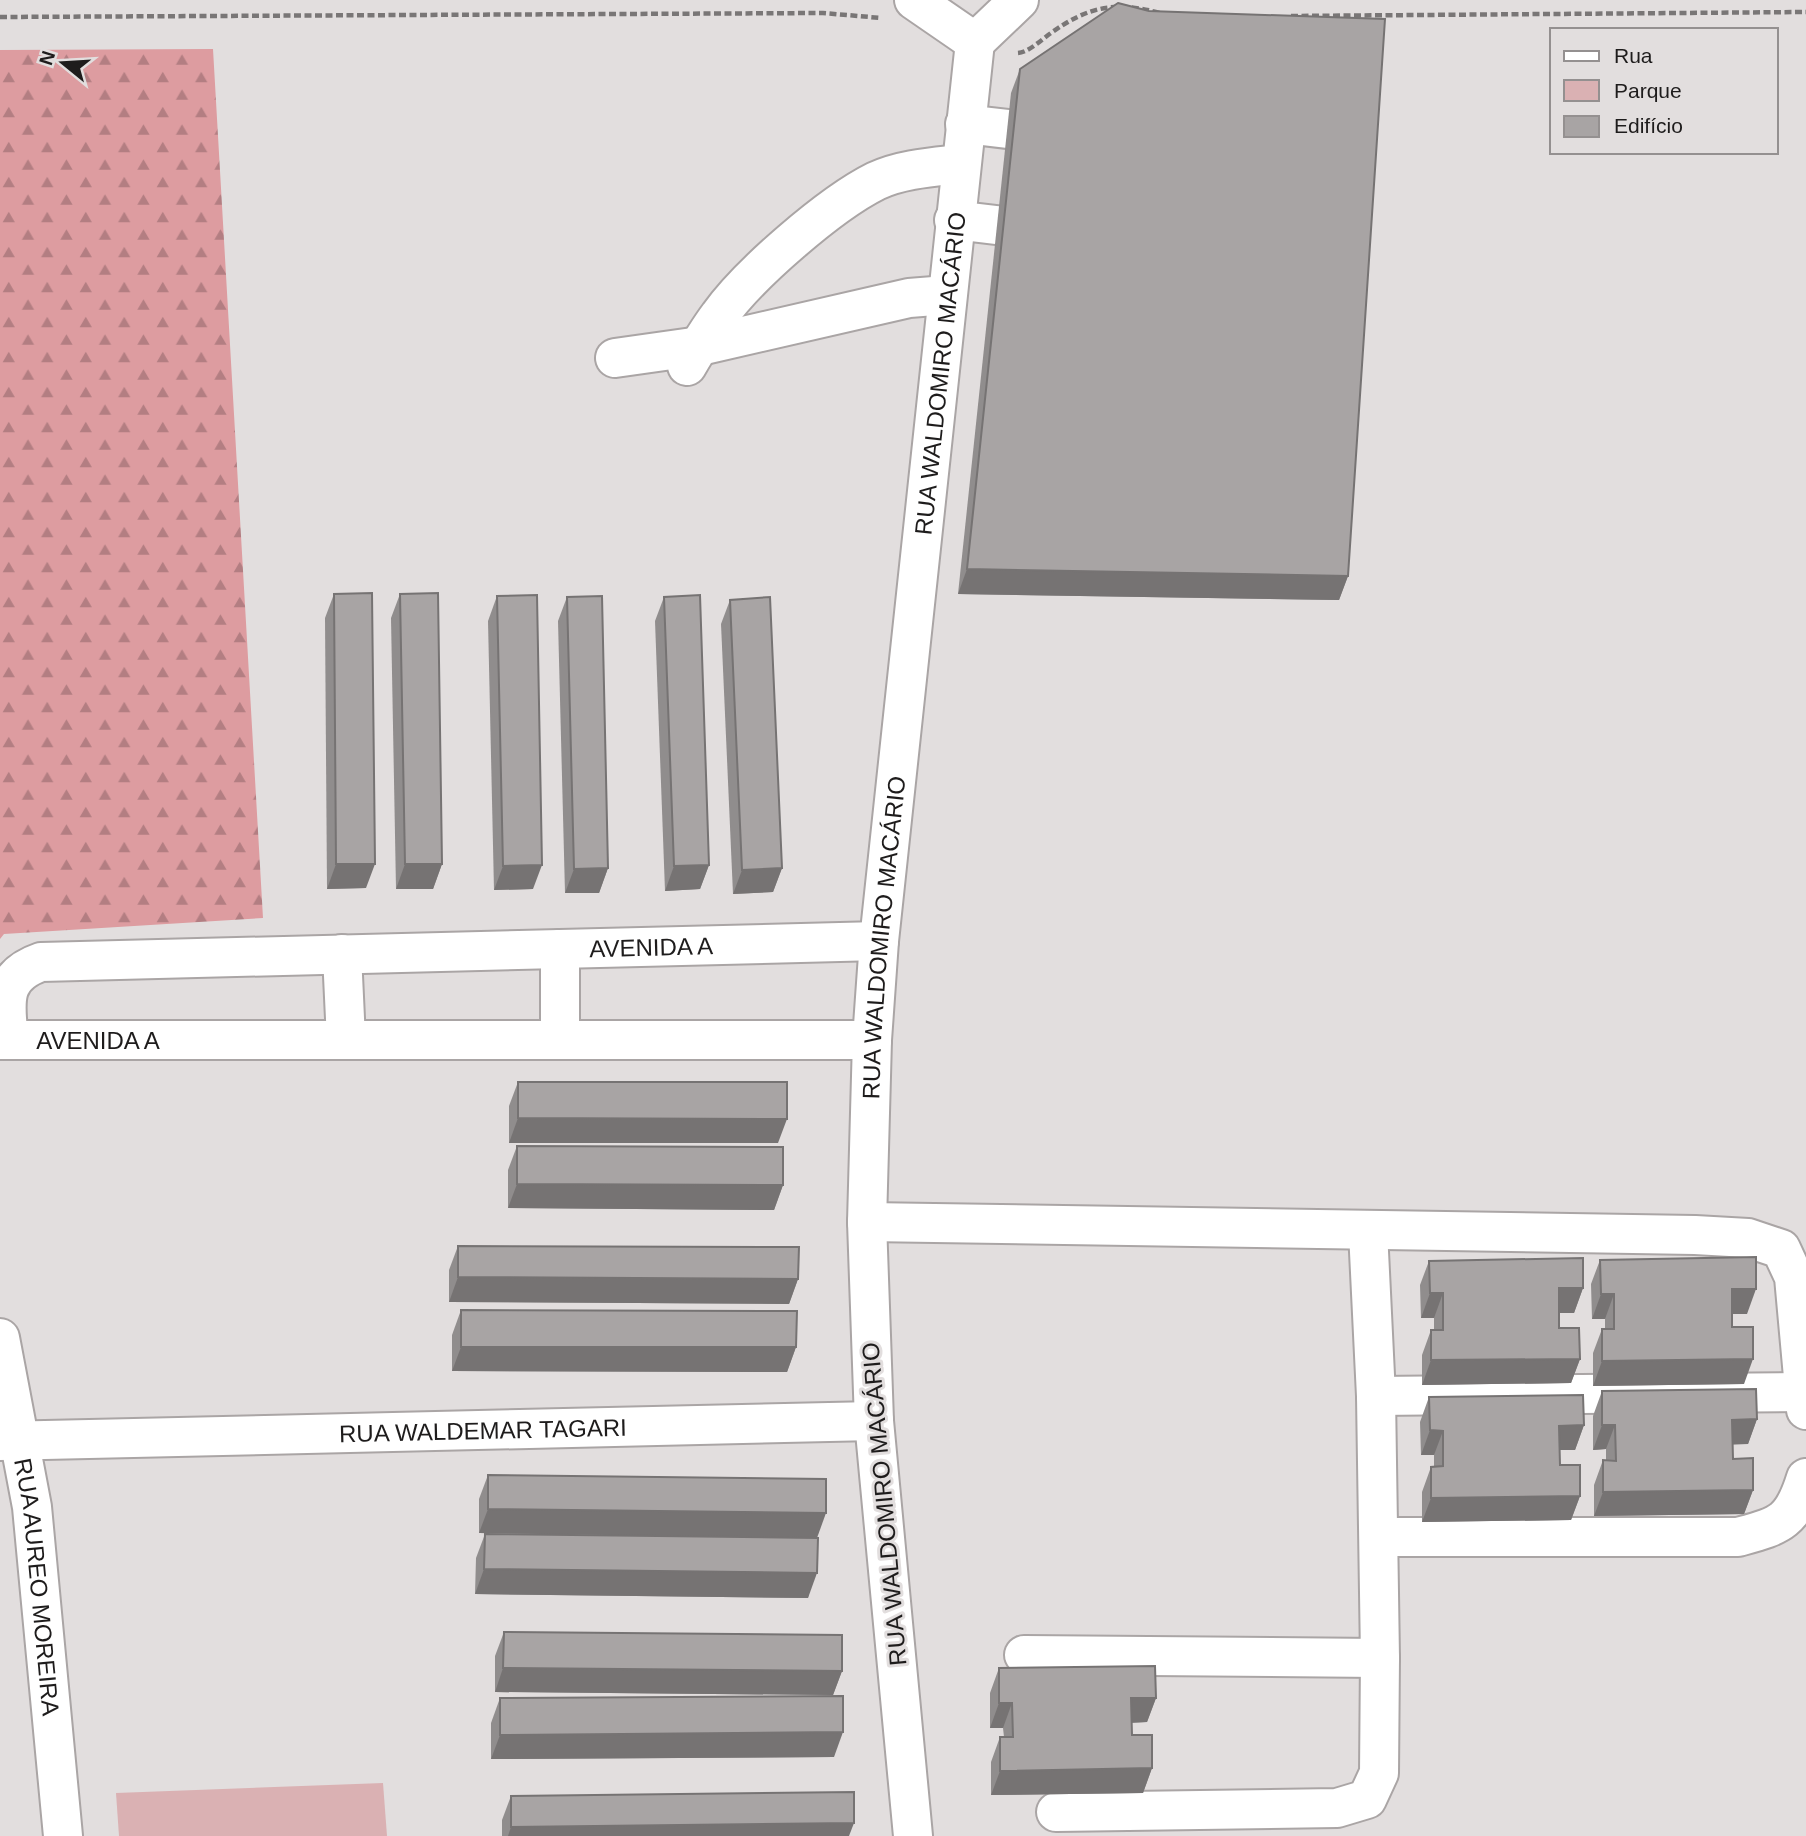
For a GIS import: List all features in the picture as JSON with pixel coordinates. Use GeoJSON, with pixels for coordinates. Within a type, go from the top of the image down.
{"type":"FeatureCollection","features":[{"type":"Feature","properties":{"kind":"main road"},"geometry":{"type":"LineString","coordinates":[[914,0],[975,42],[1019,0]]}},
{"type":"Feature","properties":{"kind":"main road","name":"RUA WALDOMIRO MACÁRIO"},"geometry":{"type":"LineString","coordinates":[[913,1836],[874,1421],[867,1222],[872,1040],[879,942],[975,42]]}},
{"type":"Feature","properties":{"kind":"main road"},"geometry":{"type":"LineString","coordinates":[[965,124],[1033,132]]}},
{"type":"Feature","properties":{"kind":"main road"},"geometry":{"type":"LineString","coordinates":[[693,356],[720,314],[773,260],[829,211],[877,181],[922,168],[960,164]]}},
{"type":"Feature","properties":{"kind":"main road"},"geometry":{"type":"LineString","coordinates":[[954,220],[1029,229]]}},
{"type":"Feature","properties":{"kind":"main road"},"geometry":{"type":"LineString","coordinates":[[615,358],[693,356],[909,298],[947,295]]}},
{"type":"Feature","properties":{"kind":"main road","name":"AVENIDA A"},"geometry":{"type":"LineString","coordinates":[[872,1040],[4,1040],[9,984],[22,968],[41,962],[879,942]]}},
{"type":"Feature","properties":{"kind":"main road"},"geometry":{"type":"LineString","coordinates":[[560,949],[560,1040]]}},
{"type":"Feature","properties":{"kind":"main road"},"geometry":{"type":"LineString","coordinates":[[342,954],[346,1040]]}},
{"type":"Feature","properties":{"kind":"main road"},"geometry":{"type":"LineString","coordinates":[[867,1222],[1695,1234],[1748,1238],[1781,1249],[1794,1277],[1806,1410]]}},
{"type":"Feature","properties":{"kind":"main road"},"geometry":{"type":"LineString","coordinates":[[1056,1812],[1337,1808],[1367,1799],[1379,1773],[1380,1658],[1376,1396],[1368,1231]]}},
{"type":"Feature","properties":{"kind":"main road","name":"RUA AUREO MOREIRA"},"geometry":{"type":"LineString","coordinates":[[0,1338],[10,1441],[32,1507],[63,1836]]}},
{"type":"Feature","properties":{"kind":"main road"},"geometry":{"type":"LineString","coordinates":[[1376,1396],[1805,1392]]}},
{"type":"Feature","properties":{"kind":"main road","name":"RUA WALDEMAR TAGARI"},"geometry":{"type":"LineString","coordinates":[[10,1441],[874,1421]]}},
{"type":"Feature","properties":{"kind":"main road"},"geometry":{"type":"LineString","coordinates":[[1379,1537],[1738,1537],[1779,1525],[1798,1502],[1806,1478]]}},
{"type":"Feature","properties":{"kind":"main road"},"geometry":{"type":"LineString","coordinates":[[1024,1655],[1380,1658]]}},
{"type":"Feature","properties":{"kind":"green space"},"geometry":{"type":"Polygon","coordinates":[[[213,49],[263,918],[4,934],[0,939],[0,50],[213,49]]]}},
{"type":"Feature","properties":{"kind":"green space"},"geometry":{"type":"Polygon","coordinates":[[[383,1783],[387,1836],[119,1836],[116,1793],[383,1783]]]}},
{"type":"Feature","properties":{"kind":"building"},"geometry":{"type":"Polygon","coordinates":[[[1118,3],[1149,11],[1385,19],[1348,576],[967,569],[1020,69],[1118,3]]]}},
{"type":"Feature","properties":{"kind":"building"},"geometry":{"type":"Polygon","coordinates":[[[372,593],[375,864],[336,864],[334,594],[372,593]]]}},
{"type":"Feature","properties":{"kind":"building"},"geometry":{"type":"Polygon","coordinates":[[[438,593],[442,864],[405,864],[400,594],[438,593]]]}},
{"type":"Feature","properties":{"kind":"building"},"geometry":{"type":"Polygon","coordinates":[[[537,595],[542,865],[503,866],[497,596],[537,595]]]}},
{"type":"Feature","properties":{"kind":"building"},"geometry":{"type":"Polygon","coordinates":[[[700,595],[709,865],[674,866],[664,597],[700,595]]]}},
{"type":"Feature","properties":{"kind":"building"},"geometry":{"type":"Polygon","coordinates":[[[602,596],[608,868],[574,869],[567,597],[602,596]]]}},
{"type":"Feature","properties":{"kind":"building"},"geometry":{"type":"Polygon","coordinates":[[[770,597],[782,868],[742,870],[730,600],[770,597]]]}},
{"type":"Feature","properties":{"kind":"building"},"geometry":{"type":"Polygon","coordinates":[[[518,1082],[787,1082],[787,1119],[518,1118],[518,1082]]]}},
{"type":"Feature","properties":{"kind":"building"},"geometry":{"type":"Polygon","coordinates":[[[517,1146],[783,1147],[783,1185],[517,1184],[517,1146]]]}},
{"type":"Feature","properties":{"kind":"building"},"geometry":{"type":"Polygon","coordinates":[[[458,1246],[799,1247],[798,1279],[458,1277],[458,1246]]]}},
{"type":"Feature","properties":{"kind":"building"},"geometry":{"type":"Polygon","coordinates":[[[1756,1257],[1756,1289],[1732,1289],[1732,1327],[1753,1327],[1753,1359],[1602,1361],[1602,1329],[1614,1329],[1614,1294],[1601,1294],[1600,1260],[1756,1257]]]}},
{"type":"Feature","properties":{"kind":"building"},"geometry":{"type":"Polygon","coordinates":[[[1583,1258],[1583,1288],[1559,1288],[1559,1328],[1579,1328],[1580,1359],[1431,1360],[1431,1330],[1443,1330],[1443,1293],[1430,1293],[1429,1261],[1583,1258]]]}},
{"type":"Feature","properties":{"kind":"building"},"geometry":{"type":"Polygon","coordinates":[[[461,1310],[797,1311],[796,1347],[461,1347],[461,1310]]]}},
{"type":"Feature","properties":{"kind":"building"},"geometry":{"type":"Polygon","coordinates":[[[1756,1389],[1757,1419],[1732,1420],[1733,1459],[1753,1458],[1753,1490],[1603,1492],[1603,1460],[1616,1461],[1615,1425],[1602,1425],[1602,1391],[1756,1389]]]}},
{"type":"Feature","properties":{"kind":"building"},"geometry":{"type":"Polygon","coordinates":[[[1583,1395],[1584,1425],[1559,1426],[1560,1465],[1580,1465],[1580,1496],[1431,1498],[1431,1467],[1443,1466],[1443,1431],[1430,1430],[1429,1397],[1583,1395]]]}},
{"type":"Feature","properties":{"kind":"building"},"geometry":{"type":"Polygon","coordinates":[[[488,1475],[826,1479],[826,1513],[488,1509],[488,1475]]]}},
{"type":"Feature","properties":{"kind":"building"},"geometry":{"type":"Polygon","coordinates":[[[485,1534],[818,1538],[817,1573],[484,1569],[485,1534]]]}},
{"type":"Feature","properties":{"kind":"building"},"geometry":{"type":"Polygon","coordinates":[[[504,1632],[842,1635],[842,1671],[503,1668],[504,1632]]]}},
{"type":"Feature","properties":{"kind":"building"},"geometry":{"type":"Polygon","coordinates":[[[1155,1666],[1156,1698],[1131,1698],[1132,1735],[1152,1735],[1152,1768],[1000,1771],[1000,1737],[1013,1737],[1012,1703],[999,1703],[999,1668],[1155,1666]]]}},
{"type":"Feature","properties":{"kind":"building"},"geometry":{"type":"Polygon","coordinates":[[[843,1696],[843,1732],[500,1735],[500,1698],[843,1696]]]}},
{"type":"Feature","properties":{"kind":"building"},"geometry":{"type":"Polygon","coordinates":[[[854,1792],[854,1823],[511,1827],[511,1796],[854,1792]]]}}]}
